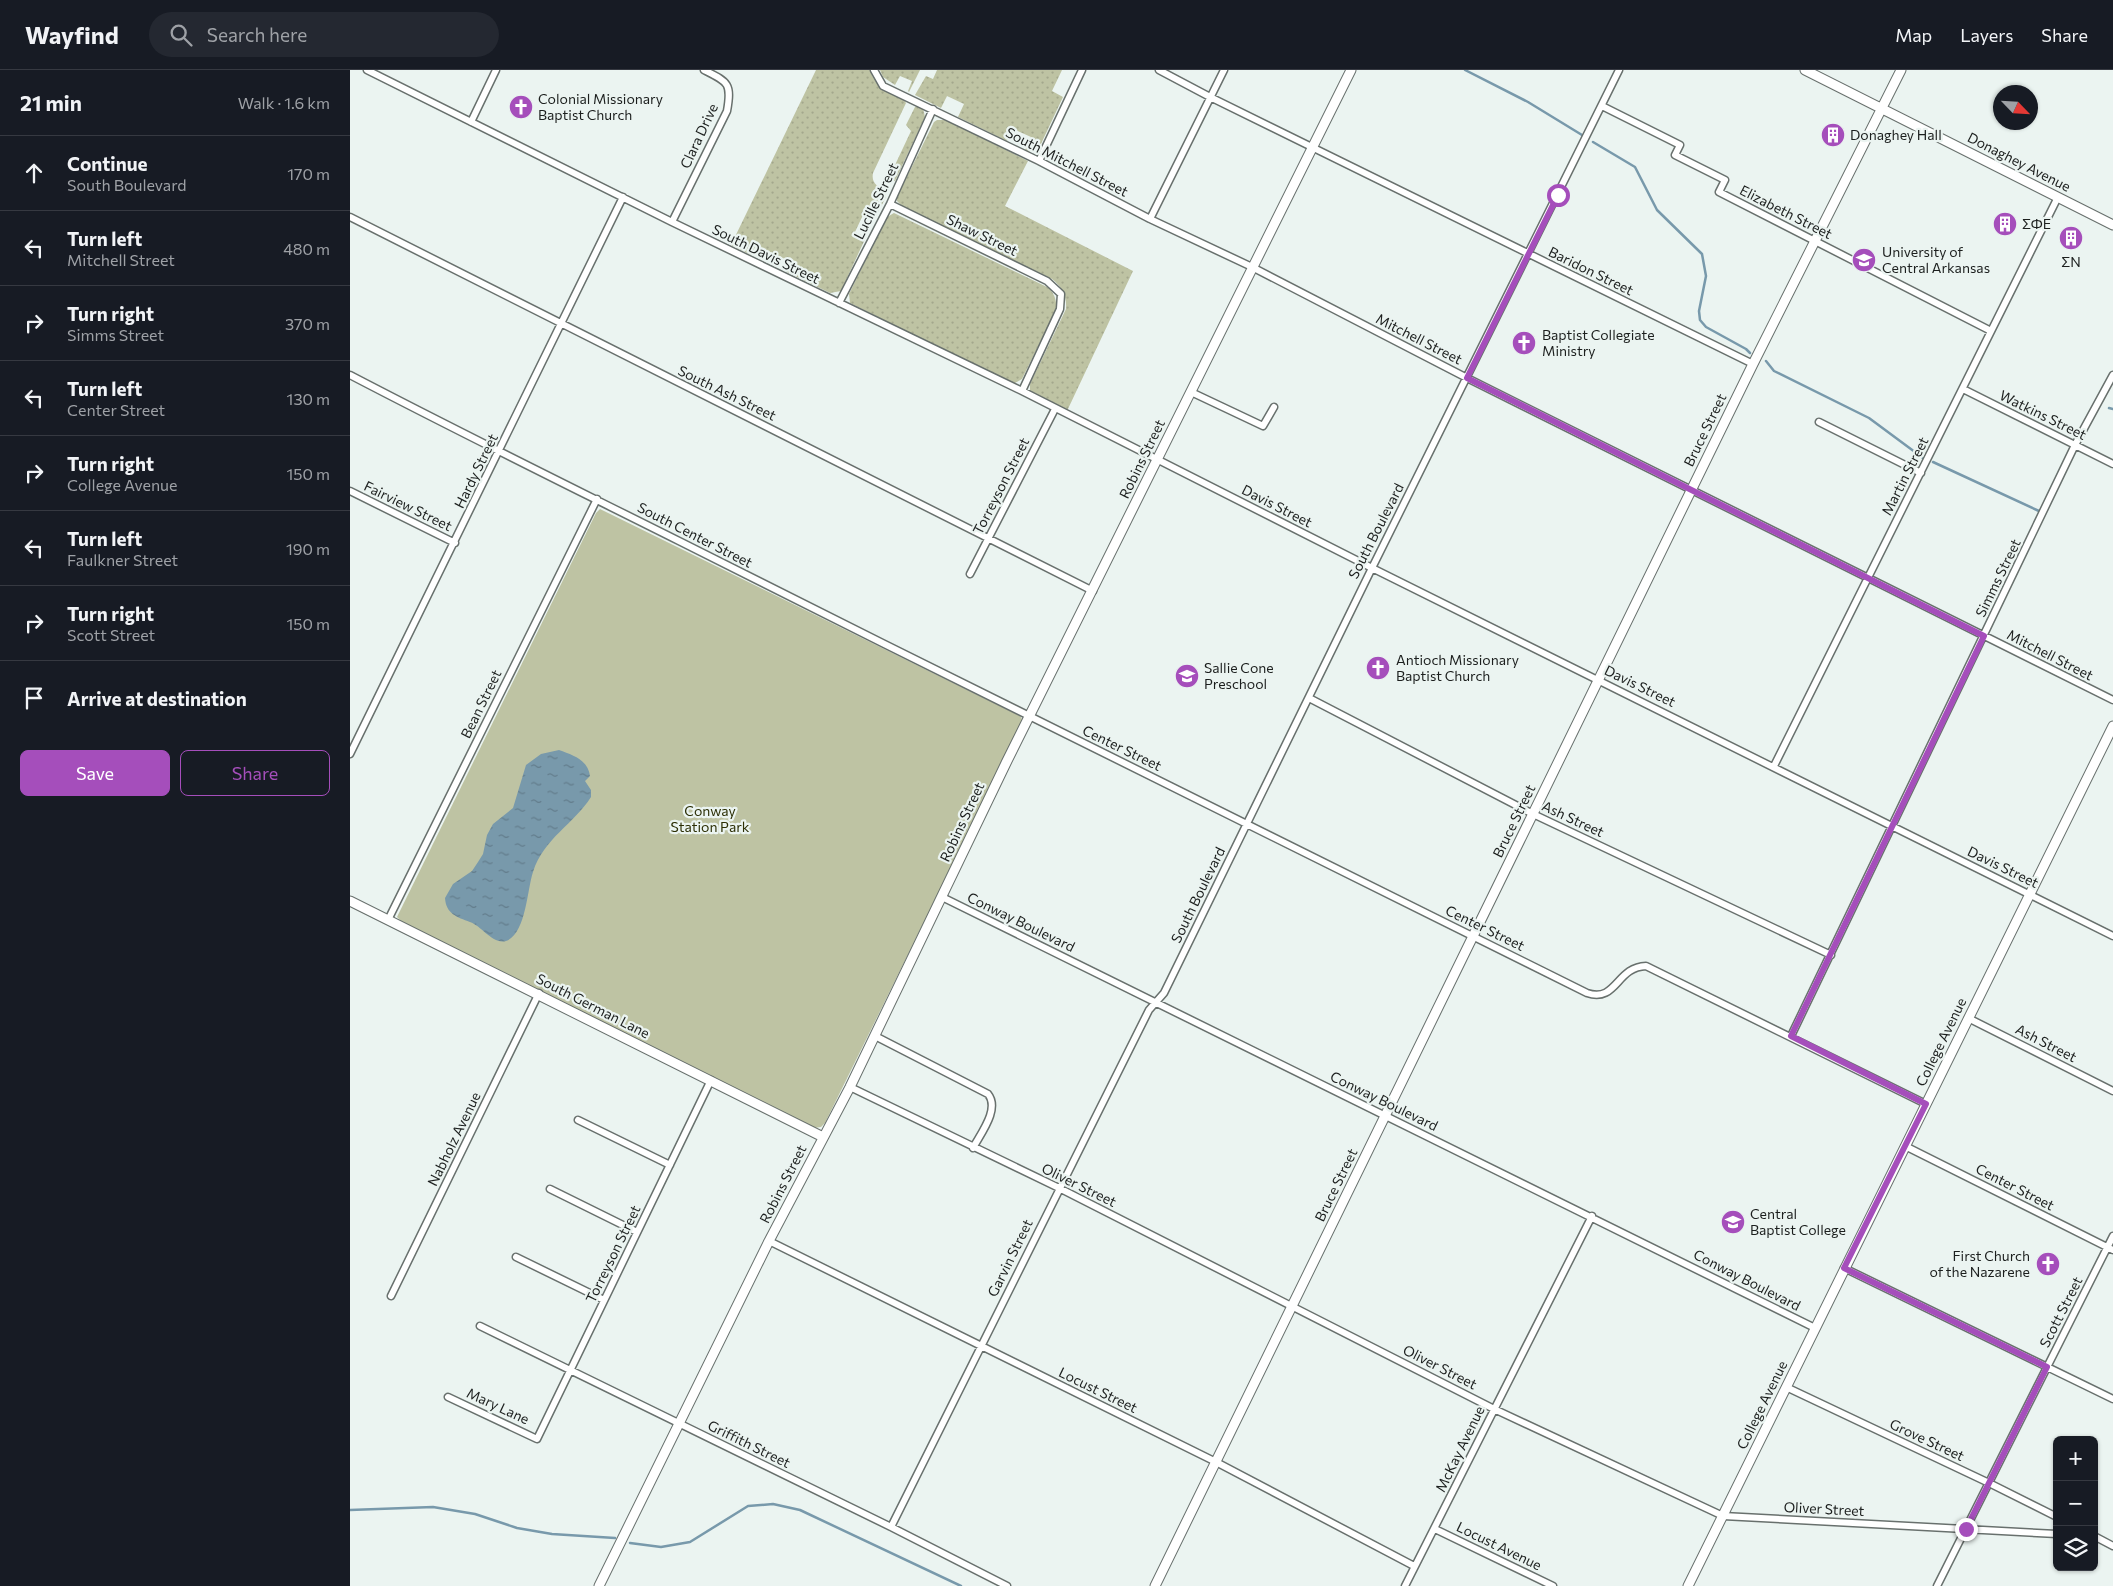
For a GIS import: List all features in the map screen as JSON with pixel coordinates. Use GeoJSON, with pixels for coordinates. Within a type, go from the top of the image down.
{"type":"FeatureCollection","features":[{"type":"Feature","properties":{"kind":"street","name":"South Davis Street"},"geometry":{"type":"LineString","coordinates":[[367,70],[672,222],[1022,391],[1156,460]]}},
{"type":"Feature","properties":{"kind":"street"},"geometry":{"type":"LineString","coordinates":[[471,122],[496,70]]}},
{"type":"Feature","properties":{"kind":"street","name":"Clara Drive"},"geometry":{"type":"LineString","coordinates":[[672,222],[727,111],[730,92],[727,86],[723,80],[704,70]]}},
{"type":"Feature","properties":{"kind":"street"},"geometry":{"type":"LineString","coordinates":[[1039,161],[1082,70]]}},
{"type":"Feature","properties":{"kind":"street","name":"Baridon Street"},"geometry":{"type":"LineString","coordinates":[[1159,70],[1210,97],[1752,364]]}},
{"type":"Feature","properties":{"kind":"street"},"geometry":{"type":"LineString","coordinates":[[1150,218],[1224,70]]}},
{"type":"Feature","properties":{"kind":"street","name":"Robins Street"},"geometry":{"type":"LineString","coordinates":[[599,1586],[769,1241],[850,1087],[1028,717],[1093,591],[1156,460],[1351,70]]}},
{"type":"Feature","properties":{"kind":"street","name":"South Boulevard"},"geometry":{"type":"LineString","coordinates":[[1155,1002],[1164,993],[1372,568],[1620,70]]}},
{"type":"Feature","properties":{"kind":"street","name":"Donaghey Avenue"},"geometry":{"type":"LineString","coordinates":[[1805,70],[2113,225]]}},
{"type":"Feature","properties":{"kind":"street","name":"Bruce Street"},"geometry":{"type":"LineString","coordinates":[[1155,1586],[1752,364],[1883,109],[1901,70]]}},
{"type":"Feature","properties":{"kind":"street","name":"South Mitchell Street"},"geometry":{"type":"LineString","coordinates":[[875,72],[883,86],[1252,267]]}},
{"type":"Feature","properties":{"kind":"street","name":"Elizabeth Street"},"geometry":{"type":"LineString","coordinates":[[1602,106],[1680,146],[1675,156],[1725,180],[1719,192],[1991,331]]}},
{"type":"Feature","properties":{"kind":"street","name":"Lucille Street"},"geometry":{"type":"LineString","coordinates":[[839,303],[890,204],[933,109]]}},
{"type":"Feature","properties":{"kind":"street","name":"Hardy Street"},"geometry":{"type":"LineString","coordinates":[[350,754],[562,325],[623,197]]}},
{"type":"Feature","properties":{"kind":"street","name":"Martin Street"},"geometry":{"type":"LineString","coordinates":[[1774,766],[2058,198]]}},
{"type":"Feature","properties":{"kind":"street","name":"Shaw Street"},"geometry":{"type":"LineString","coordinates":[[890,204],[1047,281],[1061,294],[1060,309],[1022,391]]}},
{"type":"Feature","properties":{"kind":"street","name":"South Ash Street"},"geometry":{"type":"LineString","coordinates":[[350,217],[1093,591]]}},
{"type":"Feature","properties":{"kind":"street","name":"Mitchell Street"},"geometry":{"type":"LineString","coordinates":[[1252,267],[1467,378],[2113,700]]}},
{"type":"Feature","properties":{"kind":"street","name":"South Center Street"},"geometry":{"type":"LineString","coordinates":[[350,375],[499,452],[597,499],[1028,717]]}},
{"type":"Feature","properties":{"kind":"street","name":"Simms Street"},"geometry":{"type":"LineString","coordinates":[[1791,1036],[2076,445],[2113,375]]}},
{"type":"Feature","properties":{"kind":"street","name":"Watkins Street"},"geometry":{"type":"LineString","coordinates":[[1963,390],[2113,464]]}},
{"type":"Feature","properties":{"kind":"street"},"geometry":{"type":"LineString","coordinates":[[1191,392],[1263,426],[1274,407]]}},
{"type":"Feature","properties":{"kind":"street","name":"Torreyson Street"},"geometry":{"type":"LineString","coordinates":[[970,574],[1055,409]]}},
{"type":"Feature","properties":{"kind":"street"},"geometry":{"type":"LineString","coordinates":[[1819,422],[1921,473]]}},
{"type":"Feature","properties":{"kind":"street","name":"Davis Street"},"geometry":{"type":"LineString","coordinates":[[1156,460],[2113,936]]}},
{"type":"Feature","properties":{"kind":"street","name":"Fairview Street"},"geometry":{"type":"LineString","coordinates":[[350,491],[455,543]]}},
{"type":"Feature","properties":{"kind":"street","name":"Bean Street"},"geometry":{"type":"LineString","coordinates":[[388,920],[597,499]]}},
{"type":"Feature","properties":{"kind":"street","name":"Ash Street"},"geometry":{"type":"LineString","coordinates":[[1309,698],[1533,814],[1830,955]]}},
{"type":"Feature","properties":{"kind":"street","name":"Center Street"},"geometry":{"type":"LineString","coordinates":[[1028,717],[1596,996],[1604,995],[1637,966],[1646,966],[1926,1104]]}},
{"type":"Feature","properties":{"kind":"street","name":"College Avenue"},"geometry":{"type":"LineString","coordinates":[[1688,1586],[2113,726]]}},
{"type":"Feature","properties":{"kind":"street","name":"Conway Boulevard"},"geometry":{"type":"LineString","coordinates":[[942,897],[1592,1216],[1814,1328]]}},
{"type":"Feature","properties":{"kind":"street","name":"South German Lane"},"geometry":{"type":"LineString","coordinates":[[350,901],[539,993],[823,1137]]}},
{"type":"Feature","properties":{"kind":"street","name":"Nabholz Avenue"},"geometry":{"type":"LineString","coordinates":[[392,1296],[539,993]]}},
{"type":"Feature","properties":{"kind":"street","name":"Garvin Street"},"geometry":{"type":"LineString","coordinates":[[891,1527],[1058,1188],[1149,1010],[1155,1002]]}},
{"type":"Feature","properties":{"kind":"street","name":"Ash Street"},"geometry":{"type":"LineString","coordinates":[[1968,1018],[2113,1091]]}},
{"type":"Feature","properties":{"kind":"street"},"geometry":{"type":"LineString","coordinates":[[874,1036],[988,1094],[991,1098],[991,1112],[973,1148]]}},
{"type":"Feature","properties":{"kind":"street","name":"Torreyson Street"},"geometry":{"type":"LineString","coordinates":[[537,1439],[710,1080]]}},
{"type":"Feature","properties":{"kind":"street","name":"Oliver Street"},"geometry":{"type":"LineString","coordinates":[[850,1087],[1058,1188],[1494,1409],[1723,1516],[2053,1534]]}},
{"type":"Feature","properties":{"kind":"street"},"geometry":{"type":"LineString","coordinates":[[578,1120],[670,1165]]}},
{"type":"Feature","properties":{"kind":"street","name":"Center Street"},"geometry":{"type":"LineString","coordinates":[[1905,1146],[2110,1249]]}},
{"type":"Feature","properties":{"kind":"street"},"geometry":{"type":"LineString","coordinates":[[550,1189],[637,1232]]}},
{"type":"Feature","properties":{"kind":"street","name":"McKay Avenue"},"geometry":{"type":"LineString","coordinates":[[1405,1586],[1592,1216]]}},
{"type":"Feature","properties":{"kind":"street","name":"Scott Street"},"geometry":{"type":"LineString","coordinates":[[1937,1586],[2047,1367],[2110,1249],[2113,1236]]}},
{"type":"Feature","properties":{"kind":"street","name":"Locust Street"},"geometry":{"type":"LineString","coordinates":[[769,1241],[1216,1462],[1414,1566]]}},
{"type":"Feature","properties":{"kind":"street"},"geometry":{"type":"LineString","coordinates":[[516,1257],[604,1300]]}},
{"type":"Feature","properties":{"kind":"street"},"geometry":{"type":"LineString","coordinates":[[1844,1268],[2113,1399]]}},
{"type":"Feature","properties":{"kind":"street","name":"Griffith Street"},"geometry":{"type":"LineString","coordinates":[[480,1326],[891,1527],[1007,1586]]}},
{"type":"Feature","properties":{"kind":"street","name":"Grove Street"},"geometry":{"type":"LineString","coordinates":[[1786,1388],[1988,1483],[2053,1516]]}},
{"type":"Feature","properties":{"kind":"street","name":"Mary Lane"},"geometry":{"type":"LineString","coordinates":[[448,1396],[537,1439]]}},
{"type":"Feature","properties":{"kind":"street","name":"Locust Avenue"},"geometry":{"type":"LineString","coordinates":[[1435,1529],[1553,1586]]}},
{"type":"Feature","properties":{"kind":"street"},"geometry":{"type":"LineString","coordinates":[[2098,1538],[2113,1546]]}},
{"type":"Feature","properties":{"kind":"green space"},"geometry":{"type":"Polygon","coordinates":[[[816,70],[870,70],[879,85],[906,103],[873,173],[874,182],[886,192],[886,197],[874,220],[863,215],[855,232],[866,237],[841,291],[830,293],[783,270],[787,260],[756,245],[751,255],[731,245],[816,70]]]}},
{"type":"Feature","properties":{"kind":"green space"},"geometry":{"type":"Polygon","coordinates":[[[880,70],[920,70],[909,92],[912,81],[900,76],[895,85],[883,77],[880,70]]]}},
{"type":"Feature","properties":{"kind":"green space"},"geometry":{"type":"Polygon","coordinates":[[[937,70],[1062,70],[1052,91],[1063,97],[1040,146],[1033,151],[1027,151],[1025,150],[1031,137],[1013,129],[1007,141],[958,117],[964,104],[947,96],[941,108],[915,95],[926,76],[933,79],[937,70]]]}},
{"type":"Feature","properties":{"kind":"green space"},"geometry":{"type":"Polygon","coordinates":[[[918,105],[923,108],[925,117],[895,181],[887,182],[911,131],[906,125],[915,107],[918,105]]]}},
{"type":"Feature","properties":{"kind":"green space"},"geometry":{"type":"Polygon","coordinates":[[[946,120],[1028,161],[1005,206],[1133,271],[1067,411],[1030,391],[1030,384],[1066,309],[1065,296],[1059,285],[1052,279],[902,206],[897,201],[897,197],[934,122],[946,120]]]}},
{"type":"Feature","properties":{"kind":"green space"},"geometry":{"type":"Polygon","coordinates":[[[894,213],[1049,288],[1056,301],[1056,310],[1022,379],[1015,383],[1010,383],[850,303],[849,294],[887,217],[894,213]]]}},
{"type":"Feature","properties":{"kind":"green space","name":"Conway Station Park"},"geometry":{"type":"Polygon","coordinates":[[[600,509],[1020,716],[1022,719],[1021,725],[825,1123],[821,1127],[814,1128],[401,921],[397,917],[596,513],[600,509]]]}},
{"type":"Feature","properties":{"kind":"water"},"geometry":{"type":"Polygon","coordinates":[[[559,750],[583,762],[589,770],[590,776],[585,781],[591,790],[591,797],[584,807],[552,840],[538,860],[533,872],[525,911],[518,930],[513,937],[506,941],[497,940],[474,924],[453,914],[448,908],[445,898],[453,884],[472,871],[478,862],[483,854],[487,835],[493,824],[513,808],[526,765],[541,754],[559,750]]]}},
{"type":"Feature","properties":{"kind":"waterway"},"geometry":{"type":"LineString","coordinates":[[1465,70],[1528,102],[1582,135]]}},
{"type":"Feature","properties":{"kind":"waterway"},"geometry":{"type":"LineString","coordinates":[[1593,142],[1635,167],[1657,210],[1702,254],[1706,276],[1699,311],[1700,320],[1706,327],[1750,353]]}},
{"type":"Feature","properties":{"kind":"waterway"},"geometry":{"type":"LineString","coordinates":[[1766,361],[1774,371],[1869,418],[1923,458]]}},
{"type":"Feature","properties":{"kind":"waterway"},"geometry":{"type":"LineString","coordinates":[[2109,408],[2113,409]]}},
{"type":"Feature","properties":{"kind":"waterway"},"geometry":{"type":"LineString","coordinates":[[1933,462],[2039,511]]}},
{"type":"Feature","properties":{"kind":"waterway"},"geometry":{"type":"LineString","coordinates":[[630,1543],[661,1547],[690,1542],[748,1506],[773,1504],[800,1510],[961,1586]]}},
{"type":"Feature","properties":{"kind":"waterway"},"geometry":{"type":"LineString","coordinates":[[350,1510],[433,1507],[475,1514],[517,1528],[552,1534],[615,1538]]}},
{"type":"Feature","properties":{"kind":"place","name":"Colonial Missionary Baptist Church"},"geometry":{"type":"Point","coordinates":[521,107]}},
{"type":"Feature","properties":{"kind":"place","name":"Donaghey Hall"},"geometry":{"type":"Point","coordinates":[1833,135]}},
{"type":"Feature","properties":{"kind":"place","name":"ΣΦΕ"},"geometry":{"type":"Point","coordinates":[2005,224]}},
{"type":"Feature","properties":{"kind":"place","name":"ΣΝ"},"geometry":{"type":"Point","coordinates":[2071,238]}},
{"type":"Feature","properties":{"kind":"place","name":"University of Central Arkansas"},"geometry":{"type":"Point","coordinates":[1864,260]}},
{"type":"Feature","properties":{"kind":"place","name":"Baptist Collegiate Ministry"},"geometry":{"type":"Point","coordinates":[1524,343]}},
{"type":"Feature","properties":{"kind":"place","name":"Antioch Missionary Baptist Church"},"geometry":{"type":"Point","coordinates":[1378,668]}},
{"type":"Feature","properties":{"kind":"place","name":"Sallie Cone Preschool"},"geometry":{"type":"Point","coordinates":[1187,676]}},
{"type":"Feature","properties":{"kind":"place","name":"Central Baptist College"},"geometry":{"type":"Point","coordinates":[1733,1222]}},
{"type":"Feature","properties":{"kind":"place","name":"First Church of the Nazarene"},"geometry":{"type":"Point","coordinates":[2048,1264]}},
{"type":"Feature","properties":{"kind":"route"},"geometry":{"type":"LineString","coordinates":[[1558,195],[1467,378],[1984,636],[1791,1036],[1926,1104],[1844,1268],[2047,1367],[1966,1529]]}}]}
